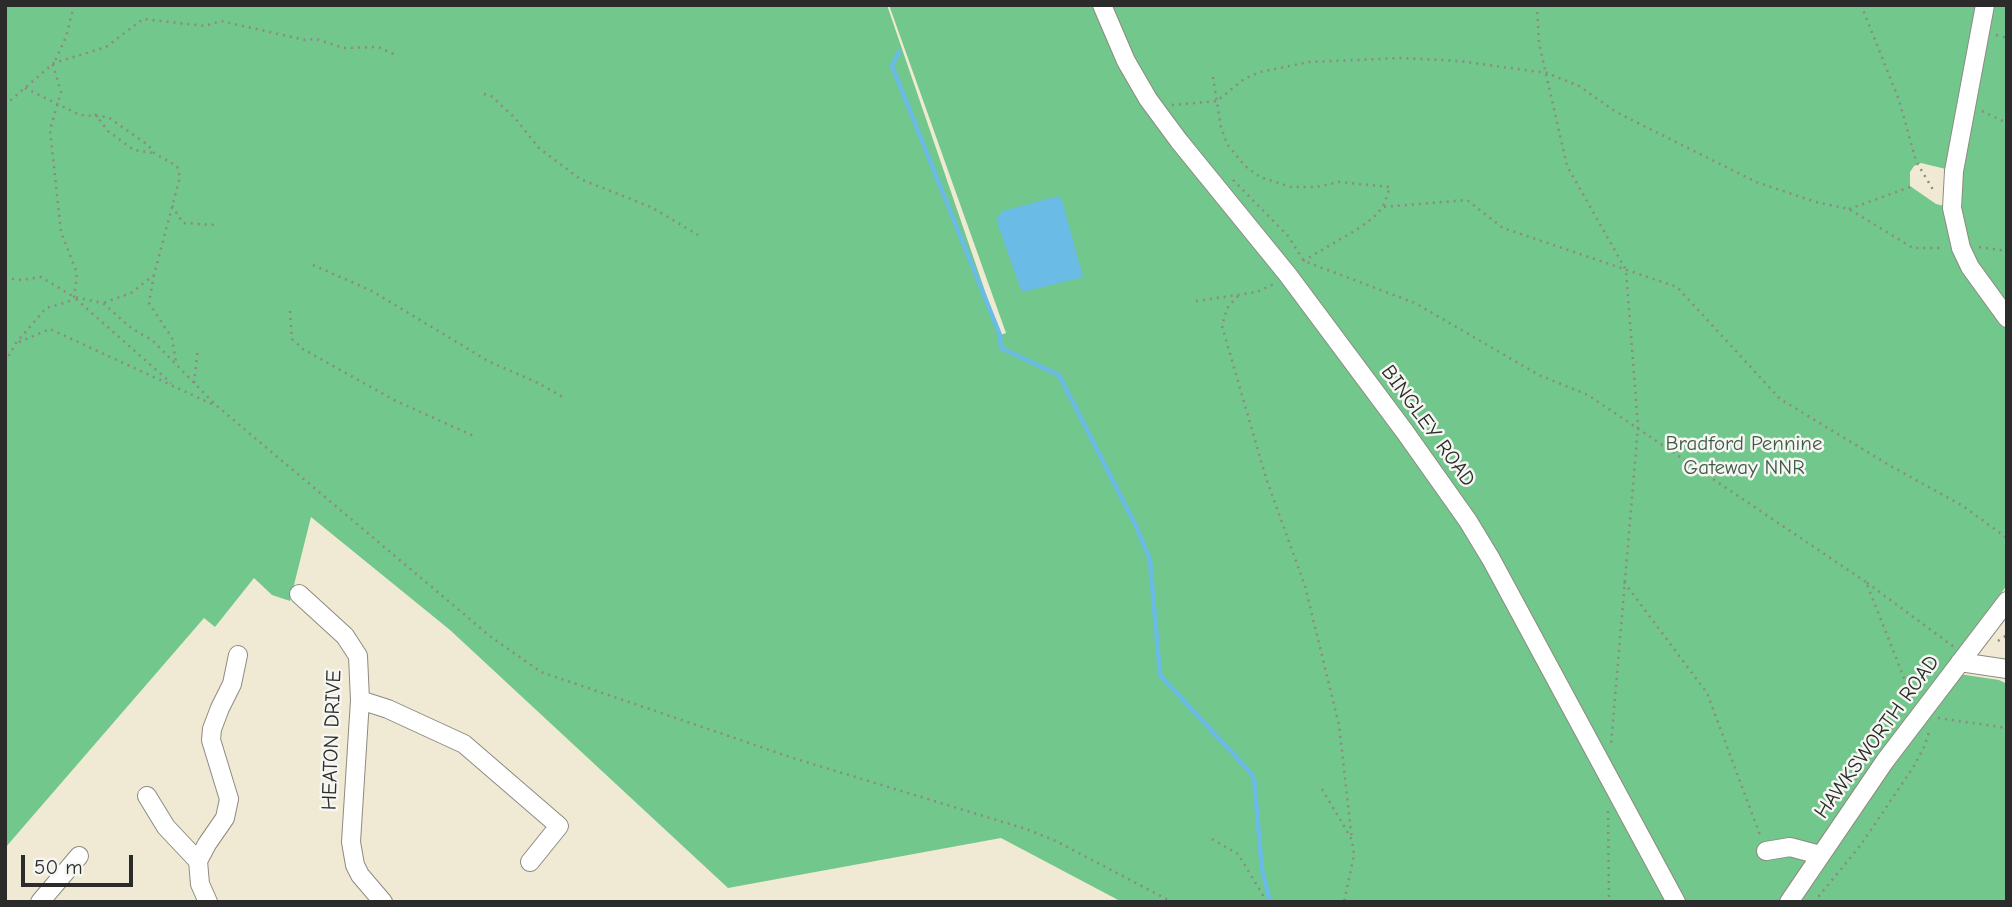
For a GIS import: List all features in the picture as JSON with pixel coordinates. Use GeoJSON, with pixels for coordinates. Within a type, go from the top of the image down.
{"type":"FeatureCollection","features":[{"type":"Feature","properties":{"kind":"street","name":"BINGLEY ROAD"},"geometry":{"type":"LineString","coordinates":[[1102,5],[1126,61],[1148,99],[1288,275],[1468,521],[1676,902]]}},
{"type":"Feature","properties":{"kind":"street"},"geometry":{"type":"LineString","coordinates":[[1985,5],[1954,171],[1952,208],[1961,248],[1970,267],[2007,318]]}},
{"type":"Feature","properties":{"kind":"street","name":"HEATON DRIVE"},"geometry":{"type":"LineString","coordinates":[[299,594],[345,636],[358,656],[360,700],[351,842],[360,875],[383,902]]}},
{"type":"Feature","properties":{"kind":"street","name":"HAWKSWORTH ROAD"},"geometry":{"type":"LineString","coordinates":[[1789,902],[1820,855],[1925,722],[1962,659],[2007,601]]}},
{"type":"Feature","properties":{"kind":"street"},"geometry":{"type":"LineString","coordinates":[[198,866],[228,810],[227,789],[211,740],[212,729],[232,684],[238,655]]}},
{"type":"Feature","properties":{"kind":"street"},"geometry":{"type":"LineString","coordinates":[[1962,659],[2007,669]]}},
{"type":"Feature","properties":{"kind":"street"},"geometry":{"type":"LineString","coordinates":[[360,700],[388,709],[464,744],[559,825],[530,862]]}},
{"type":"Feature","properties":{"kind":"street"},"geometry":{"type":"LineString","coordinates":[[147,796],[166,827],[198,866],[200,884],[208,902]]}},
{"type":"Feature","properties":{"kind":"street"},"geometry":{"type":"LineString","coordinates":[[1766,851],[1790,847],[1820,855]]}},
{"type":"Feature","properties":{"kind":"street"},"geometry":{"type":"LineString","coordinates":[[40,902],[79,856]]}},
{"type":"Feature","properties":{"kind":"path"},"geometry":{"type":"LineString","coordinates":[[5,362],[16,343],[46,308],[68,302],[74,297],[77,273],[61,232],[50,130],[61,92],[54,63],[66,37],[74,5]]}},
{"type":"Feature","properties":{"kind":"path"},"geometry":{"type":"LineString","coordinates":[[1537,5],[1539,43],[1567,166],[1626,270],[1638,427],[1610,751]]}},
{"type":"Feature","properties":{"kind":"path"},"geometry":{"type":"LineString","coordinates":[[1861,5],[1899,100],[1916,161],[1936,194]]}},
{"type":"Feature","properties":{"kind":"path"},"geometry":{"type":"LineString","coordinates":[[5,105],[54,63],[106,47],[144,19],[205,26],[220,21],[305,40],[316,38],[344,48],[378,47],[398,56]]}},
{"type":"Feature","properties":{"kind":"path"},"geometry":{"type":"LineString","coordinates":[[1175,114],[1168,106],[1217,101],[1244,79],[1260,72],[1309,62],[1401,58],[1459,61],[1547,73],[1579,86],[1616,112],[1660,132],[1721,166],[1786,193],[1849,209],[1913,248],[1961,248]]}},
{"type":"Feature","properties":{"kind":"path"},"geometry":{"type":"LineString","coordinates":[[1196,301],[1240,295],[1271,286],[1304,261],[1373,218],[1383,207],[1390,187],[1339,182],[1317,187],[1290,187],[1260,177],[1245,166],[1227,144],[1221,127],[1213,77]]}},
{"type":"Feature","properties":{"kind":"path"},"geometry":{"type":"LineString","coordinates":[[25,88],[79,115],[108,117],[148,145],[154,153]]}},
{"type":"Feature","properties":{"kind":"path"},"geometry":{"type":"LineString","coordinates":[[484,94],[491,96],[515,118],[539,148],[580,179],[651,207],[698,236]]}},
{"type":"Feature","properties":{"kind":"path"},"geometry":{"type":"LineString","coordinates":[[1967,103],[2007,123]]}},
{"type":"Feature","properties":{"kind":"path"},"geometry":{"type":"LineString","coordinates":[[94,114],[108,131],[134,150],[154,153],[177,166],[180,177],[149,303],[172,338],[176,365]]}},
{"type":"Feature","properties":{"kind":"path"},"geometry":{"type":"LineString","coordinates":[[1226,173],[1288,236],[1304,261],[1415,303],[1539,375],[1588,395],[1866,582],[1962,659]]}},
{"type":"Feature","properties":{"kind":"path"},"geometry":{"type":"LineString","coordinates":[[1849,209],[1910,187]]}},
{"type":"Feature","properties":{"kind":"path"},"geometry":{"type":"LineString","coordinates":[[1383,207],[1467,200],[1503,228],[1677,287],[1780,399],[1963,506],[2007,538]]}},
{"type":"Feature","properties":{"kind":"path"},"geometry":{"type":"LineString","coordinates":[[172,206],[183,223],[216,225]]}},
{"type":"Feature","properties":{"kind":"path"},"geometry":{"type":"LineString","coordinates":[[1981,257],[1975,246],[2007,251]]}},
{"type":"Feature","properties":{"kind":"path"},"geometry":{"type":"LineString","coordinates":[[313,265],[372,292],[488,361],[563,397]]}},
{"type":"Feature","properties":{"kind":"path"},"geometry":{"type":"LineString","coordinates":[[103,303],[131,293],[154,275]]}},
{"type":"Feature","properties":{"kind":"path"},"geometry":{"type":"LineString","coordinates":[[5,278],[21,280],[41,277],[74,297],[175,387]]}},
{"type":"Feature","properties":{"kind":"path"},"geometry":{"type":"LineString","coordinates":[[1240,295],[1227,308],[1222,326],[1266,478],[1305,586],[1339,725],[1354,855],[1343,902]]}},
{"type":"Feature","properties":{"kind":"path"},"geometry":{"type":"LineString","coordinates":[[74,297],[103,303],[131,328],[152,340],[217,406],[491,637],[541,672],[793,758],[1026,829],[1056,841],[1172,902]]}},
{"type":"Feature","properties":{"kind":"path"},"geometry":{"type":"LineString","coordinates":[[290,311],[292,338],[303,349],[394,400],[476,437]]}},
{"type":"Feature","properties":{"kind":"path"},"geometry":{"type":"LineString","coordinates":[[16,343],[50,329],[217,406]]}},
{"type":"Feature","properties":{"kind":"path"},"geometry":{"type":"LineString","coordinates":[[194,383],[198,348]]}},
{"type":"Feature","properties":{"kind":"path"},"geometry":{"type":"LineString","coordinates":[[1624,582],[1707,693],[1766,851]]}},
{"type":"Feature","properties":{"kind":"path"},"geometry":{"type":"LineString","coordinates":[[1814,902],[1860,846],[1926,745],[1925,722],[1866,582]]}},
{"type":"Feature","properties":{"kind":"path"},"geometry":{"type":"LineString","coordinates":[[1942,707],[1935,718],[2007,728]]}},
{"type":"Feature","properties":{"kind":"path"},"geometry":{"type":"LineString","coordinates":[[1322,789],[1352,840]]}},
{"type":"Feature","properties":{"kind":"path"},"geometry":{"type":"LineString","coordinates":[[1608,805],[1609,902]]}},
{"type":"Feature","properties":{"kind":"path"},"geometry":{"type":"LineString","coordinates":[[1212,839],[1238,854],[1267,901]]}},
{"type":"Feature","properties":{"kind":"green space","name":"Bradford Pennine Gateway NNR"},"geometry":{"type":"Polygon","coordinates":[[[5,5],[887,5],[1000,335],[1006,333],[889,5],[2007,5],[2007,585],[1787,902],[1122,902],[1001,838],[728,888],[450,630],[311,517],[290,601],[272,595],[254,578],[215,627],[204,618],[5,848],[5,5]],[[1921,163],[1914,166],[1910,172],[1910,186],[1936,204],[1952,208],[1954,171],[1921,163]]]}},
{"type":"Feature","properties":{"kind":"green space"},"geometry":{"type":"Polygon","coordinates":[[[1959,674],[1999,680],[2007,684],[2007,902],[1797,902],[1872,791],[1959,674]]]}},
{"type":"Feature","properties":{"kind":"water"},"geometry":{"type":"Polygon","coordinates":[[[1058,196],[1062,200],[1083,277],[1023,292],[997,222],[998,216],[1003,211],[1058,196]]]}},
{"type":"Feature","properties":{"kind":"waterway"},"geometry":{"type":"LineString","coordinates":[[899,52],[892,66],[1000,335],[1001,348],[1059,375],[1136,526],[1150,560],[1160,675],[1254,779],[1262,869],[1270,902]]}}]}
